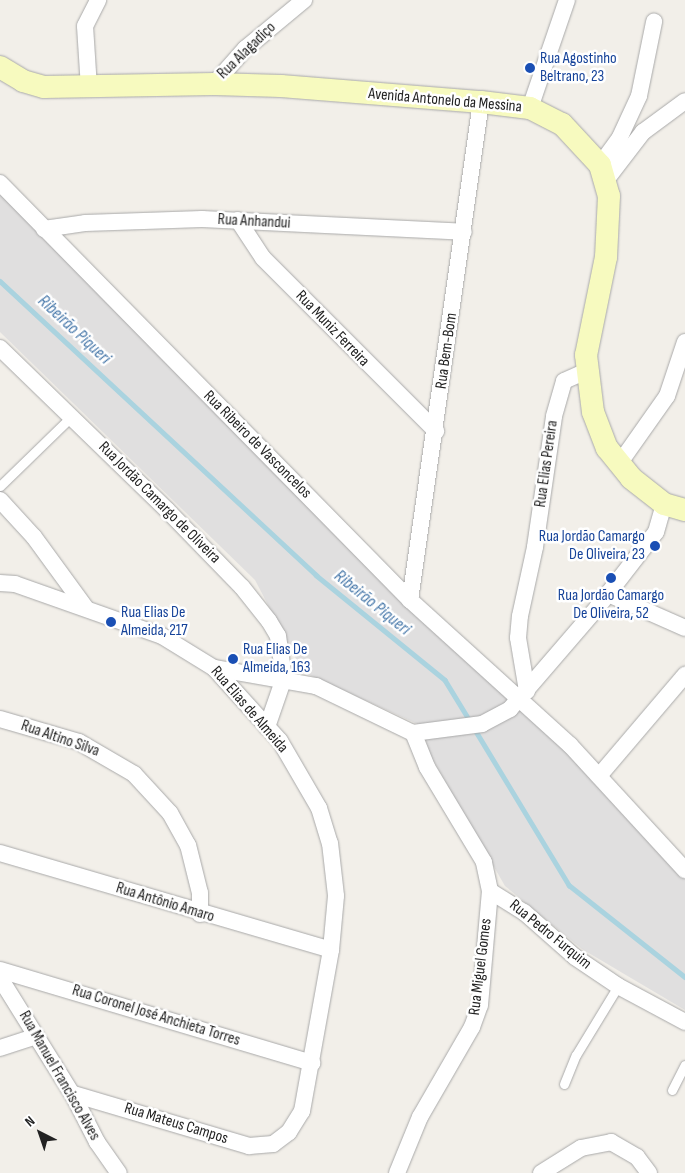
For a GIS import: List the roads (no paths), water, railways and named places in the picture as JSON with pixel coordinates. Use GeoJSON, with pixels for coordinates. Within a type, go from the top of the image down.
{"type":"FeatureCollection","features":[{"type":"Feature","properties":{"kind":"street"},"geometry":{"type":"LineString","coordinates":[[89,88],[85,26],[98,0]]}},
{"type":"Feature","properties":{"kind":"street","name":"Rua Alagadiço"},"geometry":{"type":"LineString","coordinates":[[214,84],[245,49],[304,0]]}},
{"type":"Feature","properties":{"kind":"street"},"geometry":{"type":"LineString","coordinates":[[530,108],[567,0]]}},
{"type":"Feature","properties":{"kind":"street"},"geometry":{"type":"LineString","coordinates":[[214,668],[284,678],[339,695],[421,732],[482,724],[510,709],[523,695],[608,594],[675,507],[631,478],[618,464],[600,434],[586,371],[594,304],[606,257],[609,222],[603,172],[639,96],[654,22]]}},
{"type":"Feature","properties":{"kind":"street","name":"Avenida Antonelo da Messina"},"geometry":{"type":"LineString","coordinates":[[0,68],[23,81],[44,87],[89,88],[214,84],[481,102],[530,108],[562,124],[603,172]]}},
{"type":"Feature","properties":{"kind":"street"},"geometry":{"type":"LineString","coordinates":[[603,172],[643,132],[685,101]]}},
{"type":"Feature","properties":{"kind":"street","name":"Rua Bem-Bom"},"geometry":{"type":"LineString","coordinates":[[410,600],[436,431],[481,102]]}},
{"type":"Feature","properties":{"kind":"street","name":"Rua Ribeiro de Vasconcelos"},"geometry":{"type":"LineString","coordinates":[[0,184],[410,600],[523,695]]}},
{"type":"Feature","properties":{"kind":"street","name":"Rua Anhandui"},"geometry":{"type":"LineString","coordinates":[[44,229],[85,223],[238,220],[464,232]]}},
{"type":"Feature","properties":{"kind":"street","name":"Rua Muniz Ferreira"},"geometry":{"type":"LineString","coordinates":[[238,220],[263,258],[436,431]]}},
{"type":"Feature","properties":{"kind":"street"},"geometry":{"type":"LineString","coordinates":[[618,464],[668,396],[685,342]]}},
{"type":"Feature","properties":{"kind":"street","name":"Rua Jordão Camargo de Oliveira"},"geometry":{"type":"LineString","coordinates":[[0,348],[72,416],[257,604],[278,636],[284,678],[268,727]]}},
{"type":"Feature","properties":{"kind":"street","name":"Rua Elias Pereira"},"geometry":{"type":"LineString","coordinates":[[523,695],[518,638],[520,616],[535,547],[554,416],[564,381],[586,371]]}},
{"type":"Feature","properties":{"kind":"street"},"geometry":{"type":"LineString","coordinates":[[0,500],[34,537],[85,607]]}},
{"type":"Feature","properties":{"kind":"street","name":"Rua Elias de Almeida"},"geometry":{"type":"LineString","coordinates":[[0,584],[15,584],[85,607],[162,636],[214,668],[280,741],[304,780],[318,808],[330,843],[336,896],[331,950],[302,1111],[296,1123],[279,1140]]}},
{"type":"Feature","properties":{"kind":"street"},"geometry":{"type":"LineString","coordinates":[[608,594],[685,628]]}},
{"type":"Feature","properties":{"kind":"street"},"geometry":{"type":"LineString","coordinates":[[599,776],[685,675]]}},
{"type":"Feature","properties":{"kind":"street"},"geometry":{"type":"LineString","coordinates":[[523,695],[683,864]]}},
{"type":"Feature","properties":{"kind":"street","name":"Rua Altino Silva"},"geometry":{"type":"LineString","coordinates":[[0,719],[79,742],[134,774],[170,813],[188,845],[200,893],[200,914]]}},
{"type":"Feature","properties":{"kind":"street","name":"Rua Pedro Furquim"},"geometry":{"type":"LineString","coordinates":[[421,732],[427,767],[484,862],[490,891],[509,901],[575,957],[618,986],[685,1022]]}},
{"type":"Feature","properties":{"kind":"street","name":"Rua Antônio Amaro"},"geometry":{"type":"LineString","coordinates":[[0,853],[200,914],[331,950]]}},
{"type":"Feature","properties":{"kind":"street","name":"Rua Miguel Gomes"},"geometry":{"type":"LineString","coordinates":[[397,1173],[420,1117],[457,1058],[480,1005],[490,891]]}},
{"type":"Feature","properties":{"kind":"street","name":"Rua Coronel José Anchieta Torres"},"geometry":{"type":"LineString","coordinates":[[0,970],[312,1063]]}},
{"type":"Feature","properties":{"kind":"street","name":"Rua Manuel Francisco Alves"},"geometry":{"type":"LineString","coordinates":[[0,978],[73,1094],[97,1142],[119,1173]]}},
{"type":"Feature","properties":{"kind":"street"},"geometry":{"type":"LineString","coordinates":[[0,1048],[36,1036]]}},
{"type":"Feature","properties":{"kind":"street","name":"Rua Mateus Campos"},"geometry":{"type":"LineString","coordinates":[[73,1094],[241,1144],[266,1145],[279,1140]]}},
{"type":"Feature","properties":{"kind":"street"},"geometry":{"type":"LineString","coordinates":[[541,1173],[582,1148],[611,1142],[637,1158],[649,1173]]}},
{"type":"Feature","properties":{"kind":"lane"},"geometry":{"type":"LineString","coordinates":[[0,486],[72,416]]}},
{"type":"Feature","properties":{"kind":"lane"},"geometry":{"type":"LineString","coordinates":[[564,1084],[576,1055],[618,986]]}},
{"type":"Feature","properties":{"kind":"lane"},"geometry":{"type":"LineString","coordinates":[[672,1090],[685,1065]]}},
{"type":"Feature","properties":{"kind":"waterway","name":"Ribeirão Piqueri"},"geometry":{"type":"LineString","coordinates":[[0,281],[316,575],[445,680],[470,721]]}},
{"type":"Feature","properties":{"kind":"waterway","name":"Ribeirão Piqueri"},"geometry":{"type":"LineString","coordinates":[[474,728],[569,885],[685,977]]}},
{"type":"Feature","properties":{"kind":"place","name":"Rua Agostinho Beltrano, 23"},"geometry":{"type":"Point","coordinates":[530,68]}},
{"type":"Feature","properties":{"kind":"place","name":"Rua Jordão Camargo De Oliveira, 23"},"geometry":{"type":"Point","coordinates":[655,546]}},
{"type":"Feature","properties":{"kind":"place","name":"Rua Jordão Camargo De Oliveira, 52"},"geometry":{"type":"Point","coordinates":[611,578]}},
{"type":"Feature","properties":{"kind":"place","name":"Rua Elias De Almeida, 217"},"geometry":{"type":"Point","coordinates":[111,622]}},
{"type":"Feature","properties":{"kind":"place","name":"Rua Elias De Almeida, 163"},"geometry":{"type":"Point","coordinates":[233,659]}}]}
